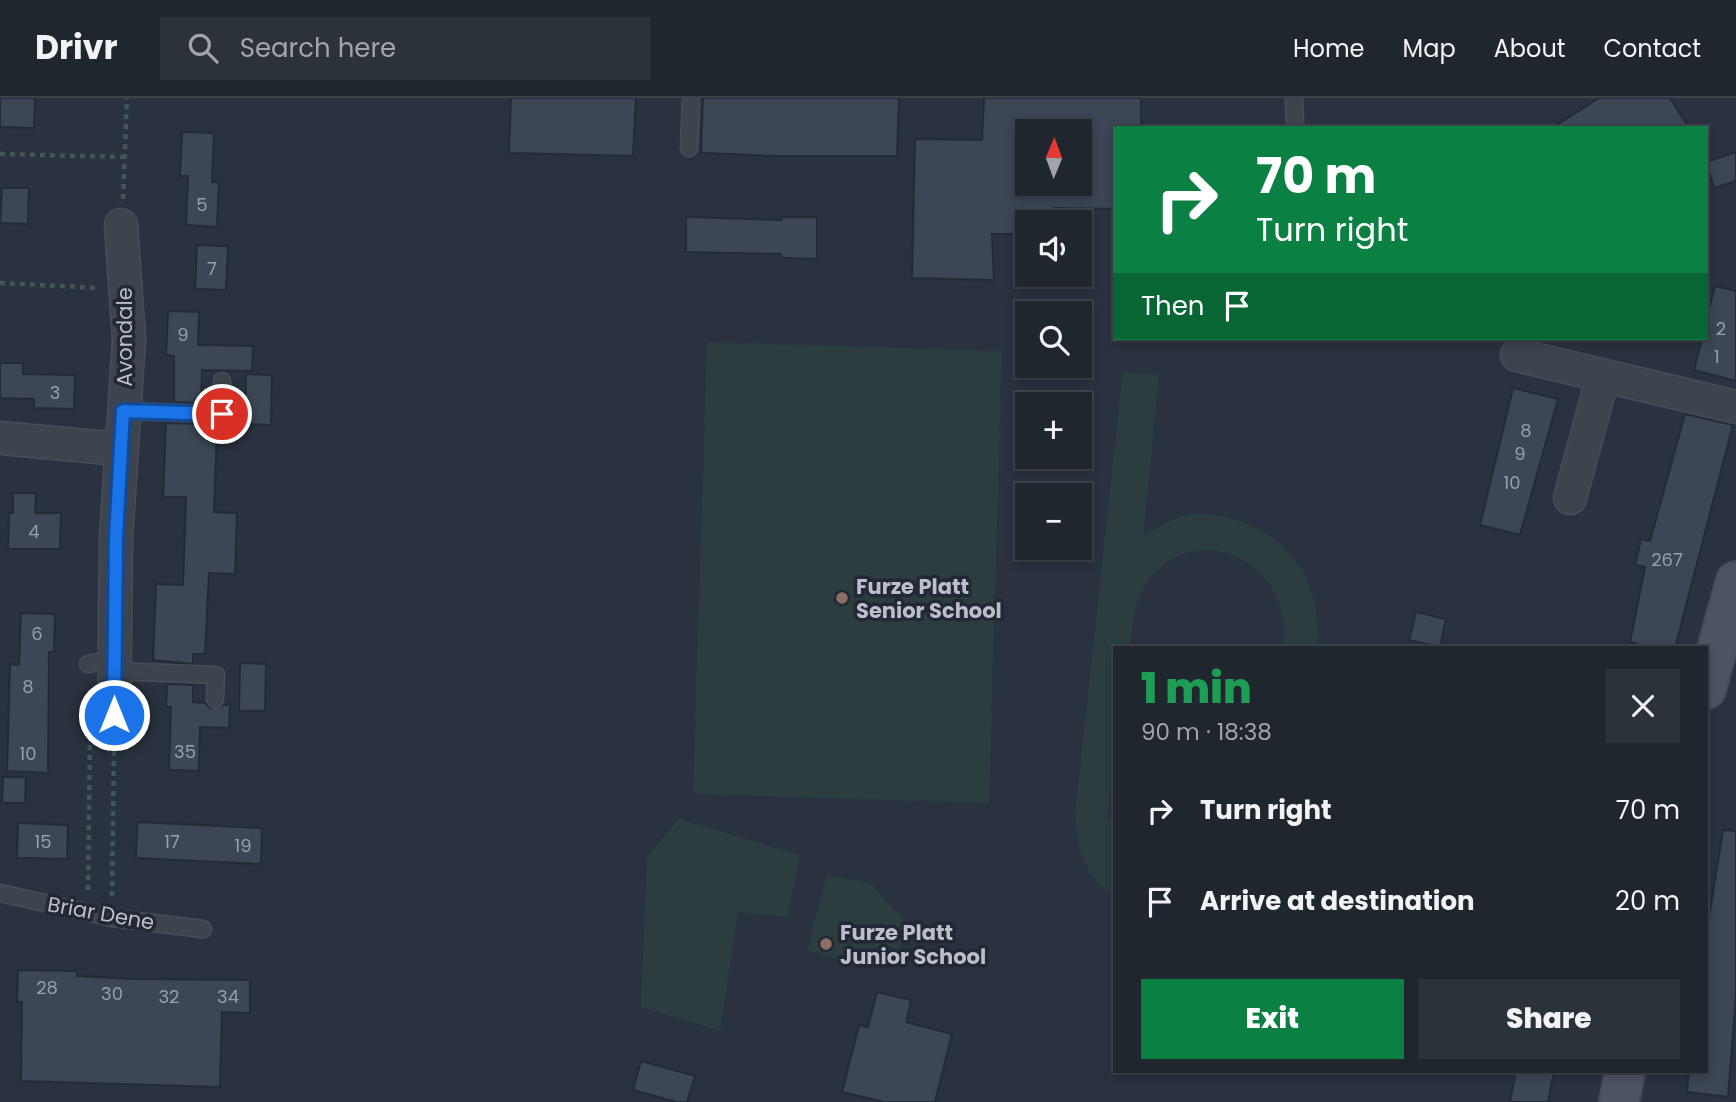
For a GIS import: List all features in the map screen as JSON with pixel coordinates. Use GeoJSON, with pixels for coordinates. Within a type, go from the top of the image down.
{"type":"FeatureCollection","features":[{"type":"Feature","properties":{"kind":"street","name":"Avondale"},"geometry":{"type":"LineString","coordinates":[[102,722],[129,338],[121,225]]}},
{"type":"Feature","properties":{"kind":"street"},"geometry":{"type":"LineString","coordinates":[[1517,355],[1736,407]]}},
{"type":"Feature","properties":{"kind":"street"},"geometry":{"type":"LineString","coordinates":[[1570,498],[1603,376]]}},
{"type":"Feature","properties":{"kind":"street"},"geometry":{"type":"LineString","coordinates":[[0,438],[120,449]]}},
{"type":"Feature","properties":{"kind":"street"},"geometry":{"type":"LineString","coordinates":[[1708,682],[1736,581]]}},
{"type":"Feature","properties":{"kind":"street"},"geometry":{"type":"LineString","coordinates":[[1619,1102],[1626,1073]]}},
{"type":"Feature","properties":{"kind":"lane"},"geometry":{"type":"LineString","coordinates":[[689,148],[691,98]]}},
{"type":"Feature","properties":{"kind":"lane"},"geometry":{"type":"LineString","coordinates":[[1294,98],[1296,126]]}},
{"type":"Feature","properties":{"kind":"lane"},"geometry":{"type":"LineString","coordinates":[[123,411],[222,414],[222,382]]}},
{"type":"Feature","properties":{"kind":"lane"},"geometry":{"type":"LineString","coordinates":[[105,665],[216,674],[215,699]]}},
{"type":"Feature","properties":{"kind":"lane","name":"Briar Dene"},"geometry":{"type":"LineString","coordinates":[[0,893],[112,918],[202,929]]}},
{"type":"Feature","properties":{"kind":"path"},"geometry":{"type":"LineString","coordinates":[[121,225],[127,98]]}},
{"type":"Feature","properties":{"kind":"path"},"geometry":{"type":"LineString","coordinates":[[0,154],[125,157]]}},
{"type":"Feature","properties":{"kind":"path"},"geometry":{"type":"LineString","coordinates":[[0,284],[125,290]]}},
{"type":"Feature","properties":{"kind":"path"},"geometry":{"type":"LineString","coordinates":[[87,912],[102,722]]}},
{"type":"Feature","properties":{"kind":"path"},"geometry":{"type":"LineString","coordinates":[[102,722],[112,918]]}},
{"type":"Feature","properties":{"kind":"shaded area"},"geometry":{"type":"Polygon","coordinates":[[[707,342],[1002,351],[989,803],[693,794],[707,342]]]}},
{"type":"Feature","properties":{"kind":"shaded area"},"geometry":{"type":"Polygon","coordinates":[[[1123,372],[1159,375],[1143,537],[1178,518],[1202,514],[1229,518],[1253,526],[1274,539],[1291,555],[1304,574],[1313,596],[1317,646],[1284,646],[1283,617],[1273,591],[1257,571],[1236,557],[1213,550],[1189,552],[1165,563],[1141,592],[1130,646],[1113,646],[1113,774],[1108,812],[1113,831],[1113,897],[1095,880],[1084,861],[1080,851],[1075,812],[1123,372]]]}},
{"type":"Feature","properties":{"kind":"shaded area"},"geometry":{"type":"Polygon","coordinates":[[[679,819],[800,855],[787,917],[738,912],[720,1031],[641,1007],[647,856],[679,819]]]}},
{"type":"Feature","properties":{"kind":"shaded area"},"geometry":{"type":"Polygon","coordinates":[[[827,875],[870,883],[905,921],[900,951],[841,960],[807,950],[827,875]]]}},
{"type":"Feature","properties":{"kind":"building"},"geometry":{"type":"Polygon","coordinates":[[[0,98],[35,98],[34,128],[0,127],[0,98]]]}},
{"type":"Feature","properties":{"kind":"building"},"geometry":{"type":"Polygon","coordinates":[[[511,98],[636,98],[633,156],[509,153],[511,98]]]}},
{"type":"Feature","properties":{"kind":"building"},"geometry":{"type":"Polygon","coordinates":[[[703,98],[899,98],[897,156],[701,153],[703,98]]]}},
{"type":"Feature","properties":{"kind":"building"},"geometry":{"type":"Polygon","coordinates":[[[984,98],[1141,98],[1141,126],[1113,126],[1113,209],[1015,210],[1015,234],[992,234],[994,280],[912,278],[915,139],[982,140],[984,98]]]}},
{"type":"Feature","properties":{"kind":"building"},"geometry":{"type":"Polygon","coordinates":[[[1599,98],[1670,98],[1688,126],[1555,126],[1599,98]]]}},
{"type":"Feature","properties":{"kind":"building"},"geometry":{"type":"Polygon","coordinates":[[[182,132],[214,133],[212,182],[219,182],[217,227],[186,225],[188,176],[180,176],[182,132]]]}},
{"type":"Feature","properties":{"kind":"building"},"geometry":{"type":"Polygon","coordinates":[[[1736,152],[1736,181],[1714,188],[1708,161],[1736,152]]]}},
{"type":"Feature","properties":{"kind":"building"},"geometry":{"type":"Polygon","coordinates":[[[2,188],[29,188],[28,224],[0,223],[2,188]]]}},
{"type":"Feature","properties":{"kind":"building"},"geometry":{"type":"Polygon","coordinates":[[[686,217],[782,220],[782,217],[817,217],[817,259],[781,258],[781,254],[686,252],[686,217]]]}},
{"type":"Feature","properties":{"kind":"building"},"geometry":{"type":"Polygon","coordinates":[[[197,245],[228,246],[226,290],[195,289],[197,245]]]}},
{"type":"Feature","properties":{"kind":"building"},"geometry":{"type":"Polygon","coordinates":[[[1715,286],[1736,291],[1736,381],[1694,370],[1702,340],[1708,340],[1708,312],[1715,286]]]}},
{"type":"Feature","properties":{"kind":"building"},"geometry":{"type":"Polygon","coordinates":[[[168,311],[199,312],[198,345],[253,346],[252,371],[202,370],[201,403],[174,402],[174,356],[166,355],[168,311]]]}},
{"type":"Feature","properties":{"kind":"building"},"geometry":{"type":"Polygon","coordinates":[[[0,363],[23,363],[23,374],[75,375],[74,409],[34,408],[34,399],[0,398],[0,363]]]}},
{"type":"Feature","properties":{"kind":"building"},"geometry":{"type":"Polygon","coordinates":[[[246,374],[272,375],[271,425],[245,424],[246,374]]]}},
{"type":"Feature","properties":{"kind":"building"},"geometry":{"type":"Polygon","coordinates":[[[1513,388],[1558,399],[1520,535],[1480,525],[1513,388]]]}},
{"type":"Feature","properties":{"kind":"building"},"geometry":{"type":"Polygon","coordinates":[[[1685,414],[1733,425],[1676,646],[1638,646],[1630,642],[1645,567],[1635,565],[1641,539],[1650,541],[1685,414]]]}},
{"type":"Feature","properties":{"kind":"building"},"geometry":{"type":"Polygon","coordinates":[[[166,423],[200,424],[200,429],[217,430],[214,512],[237,513],[235,574],[209,573],[205,654],[193,654],[193,664],[153,660],[156,584],[183,585],[186,497],[163,497],[166,423]]]}},
{"type":"Feature","properties":{"kind":"building"},"geometry":{"type":"Polygon","coordinates":[[[13,493],[36,493],[35,513],[61,513],[60,549],[8,549],[9,513],[13,513],[13,493]]]}},
{"type":"Feature","properties":{"kind":"building"},"geometry":{"type":"Polygon","coordinates":[[[1416,612],[1446,619],[1440,646],[1409,640],[1416,612]]]}},
{"type":"Feature","properties":{"kind":"building"},"geometry":{"type":"Polygon","coordinates":[[[21,613],[55,614],[54,652],[49,652],[48,773],[7,771],[10,664],[19,665],[21,613]]]}},
{"type":"Feature","properties":{"kind":"building"},"geometry":{"type":"Polygon","coordinates":[[[240,663],[266,664],[265,711],[239,711],[240,663]]]}},
{"type":"Feature","properties":{"kind":"building"},"geometry":{"type":"Polygon","coordinates":[[[167,684],[193,685],[193,702],[205,703],[210,708],[230,704],[229,728],[200,727],[199,771],[169,770],[171,707],[166,707],[167,684]]]}},
{"type":"Feature","properties":{"kind":"building"},"geometry":{"type":"Polygon","coordinates":[[[3,777],[26,777],[25,803],[2,803],[3,777]]]}},
{"type":"Feature","properties":{"kind":"building"},"geometry":{"type":"Polygon","coordinates":[[[137,822],[262,828],[261,864],[136,858],[137,822]]]}},
{"type":"Feature","properties":{"kind":"building"},"geometry":{"type":"Polygon","coordinates":[[[18,823],[68,825],[67,859],[17,858],[18,823]]]}},
{"type":"Feature","properties":{"kind":"building"},"geometry":{"type":"Polygon","coordinates":[[[1723,830],[1736,831],[1736,997],[1728,1097],[1687,1092],[1689,1073],[1708,1073],[1708,924],[1723,830]]]}},
{"type":"Feature","properties":{"kind":"building"},"geometry":{"type":"Polygon","coordinates":[[[18,970],[77,971],[77,976],[134,979],[250,980],[250,1013],[222,1012],[220,1087],[21,1081],[22,1002],[17,1002],[18,970]]]}},
{"type":"Feature","properties":{"kind":"building"},"geometry":{"type":"Polygon","coordinates":[[[877,992],[911,1000],[906,1022],[952,1034],[935,1102],[884,1102],[842,1092],[859,1025],[868,1027],[877,992]]]}},
{"type":"Feature","properties":{"kind":"building"},"geometry":{"type":"Polygon","coordinates":[[[641,1061],[695,1076],[687,1102],[676,1102],[633,1090],[641,1061]]]}},
{"type":"Feature","properties":{"kind":"building"},"geometry":{"type":"Polygon","coordinates":[[[1516,1073],[1554,1073],[1548,1102],[1510,1102],[1516,1073]]]}},
{"type":"Feature","properties":{"kind":"place","name":"Furze Platt Senior School"},"geometry":{"type":"Point","coordinates":[842,598]}},
{"type":"Feature","properties":{"kind":"place","name":"Furze Platt Junior School"},"geometry":{"type":"Point","coordinates":[826,944]}},
{"type":"Feature","properties":{"kind":"route"},"geometry":{"type":"LineString","coordinates":[[114,715],[116,538],[123,411],[222,414]]}}]}
